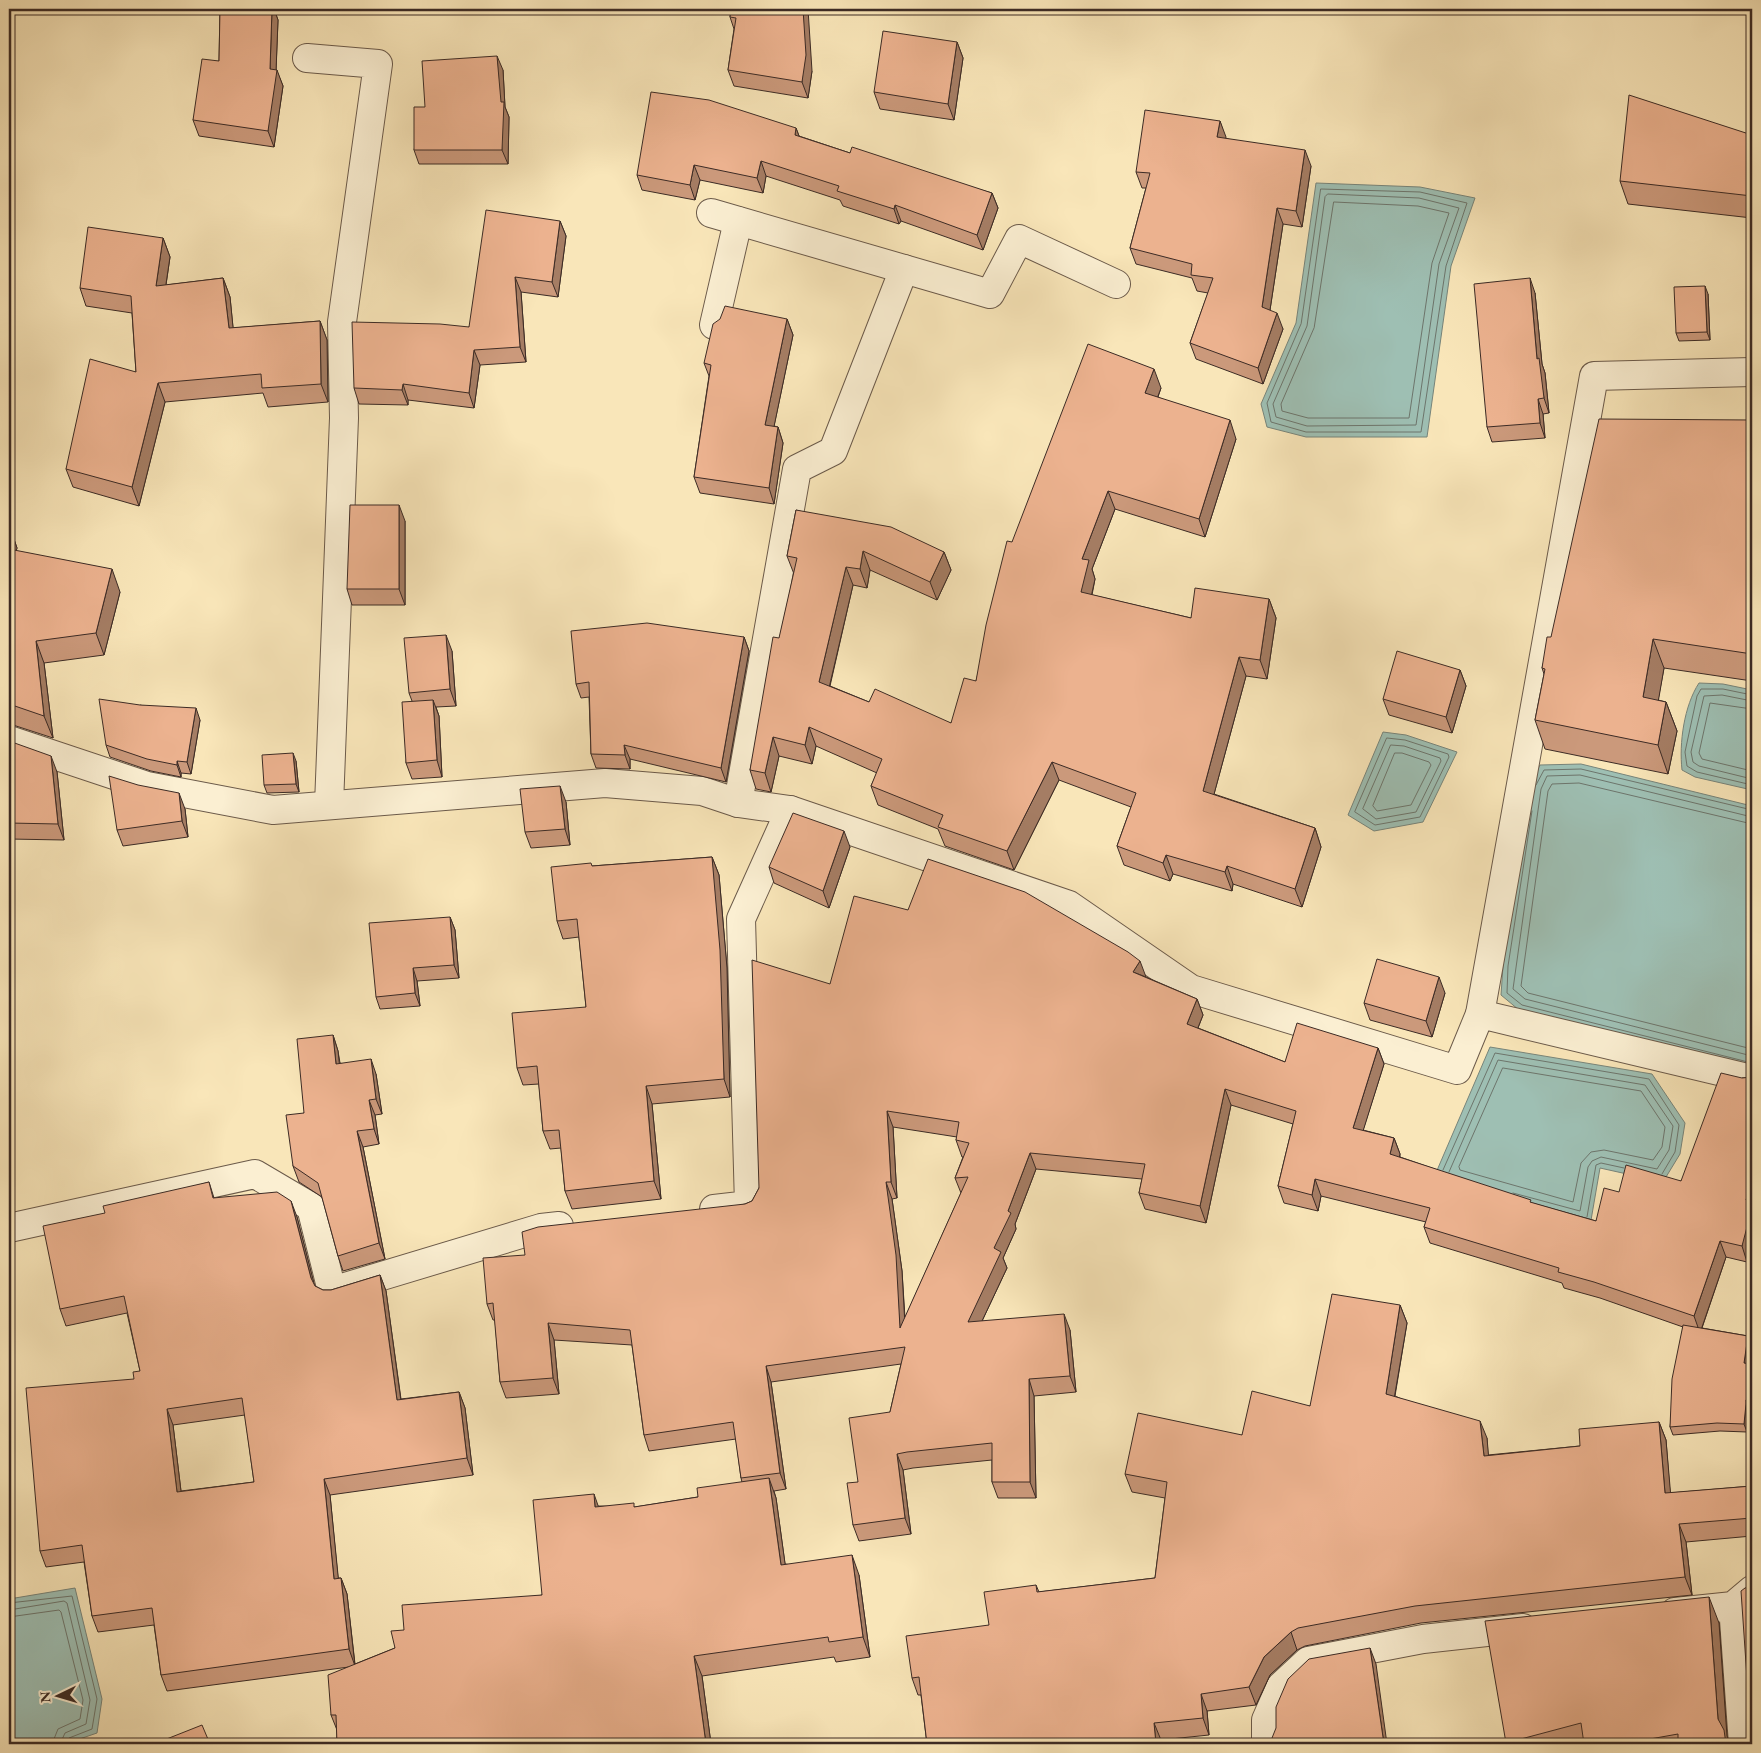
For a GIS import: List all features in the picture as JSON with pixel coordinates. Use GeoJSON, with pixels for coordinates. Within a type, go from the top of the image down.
{"type":"FeatureCollection","features":[{"type":"Feature","properties":{"kind":"street"},"geometry":{"type":"LineString","coordinates":[[307,58],[378,64],[342,322],[344,418],[329,805]]}},
{"type":"Feature","properties":{"kind":"street"},"geometry":{"type":"LineString","coordinates":[[711,214],[990,294],[1020,239],[1116,284]]}},
{"type":"Feature","properties":{"kind":"street"},"geometry":{"type":"LineString","coordinates":[[714,326],[738,221]]}},
{"type":"Feature","properties":{"kind":"street"},"geometry":{"type":"LineString","coordinates":[[738,803],[797,469],[834,451],[904,269]]}},
{"type":"Feature","properties":{"kind":"street"},"geometry":{"type":"LineString","coordinates":[[9,740],[147,786],[273,810],[605,783],[702,792],[738,803],[790,810],[1069,905],[1191,989],[1457,1070],[1480,1014],[1594,376],[1752,372]]}},
{"type":"Feature","properties":{"kind":"street"},"geometry":{"type":"LineString","coordinates":[[694,1212],[749,1205],[741,919],[790,810]]}},
{"type":"Feature","properties":{"kind":"street"},"geometry":{"type":"LineString","coordinates":[[1480,1014],[1752,1079]]}},
{"type":"Feature","properties":{"kind":"street"},"geometry":{"type":"LineString","coordinates":[[9,1228],[255,1174],[310,1207],[332,1291],[541,1228],[580,1224]]}},
{"type":"Feature","properties":{"kind":"street"},"geometry":{"type":"LineString","coordinates":[[1646,1615],[1742,1598],[1743,1744]]}},
{"type":"Feature","properties":{"kind":"street"},"geometry":{"type":"LineString","coordinates":[[1266,1744],[1266,1720],[1281,1686],[1308,1661],[1423,1639],[1549,1625]]}},
{"type":"Feature","properties":{"kind":"water"},"geometry":{"type":"Polygon","coordinates":[[[1316,183],[1420,187],[1475,198],[1451,266],[1427,437],[1306,437],[1267,427],[1261,404],[1296,323],[1316,183]]]}},
{"type":"Feature","properties":{"kind":"water"},"geometry":{"type":"Polygon","coordinates":[[[1699,683],[1723,684],[1752,690],[1752,790],[1695,777],[1682,770],[1681,748],[1686,714],[1699,683]]]}},
{"type":"Feature","properties":{"kind":"water"},"geometry":{"type":"Polygon","coordinates":[[[1383,732],[1406,735],[1457,752],[1423,822],[1374,831],[1348,815],[1383,732]]]}},
{"type":"Feature","properties":{"kind":"water"},"geometry":{"type":"Polygon","coordinates":[[[1581,764],[1752,806],[1752,1067],[1519,1010],[1501,995],[1503,966],[1530,785],[1540,765],[1581,764]]]}},
{"type":"Feature","properties":{"kind":"water"},"geometry":{"type":"Polygon","coordinates":[[[1490,1047],[1652,1074],[1685,1123],[1680,1154],[1663,1182],[1600,1168],[1590,1226],[1432,1182],[1490,1047]]]}},
{"type":"Feature","properties":{"kind":"water"},"geometry":{"type":"Polygon","coordinates":[[[75,1588],[102,1699],[97,1733],[65,1744],[9,1744],[9,1599],[75,1588]]]}},
{"type":"Feature","properties":{"kind":"building"},"geometry":{"type":"Polygon","coordinates":[[[220,9],[272,9],[270,69],[277,70],[268,131],[193,120],[202,59],[219,61],[220,9]]]}},
{"type":"Feature","properties":{"kind":"building"},"geometry":{"type":"Polygon","coordinates":[[[731,9],[803,9],[806,55],[802,82],[728,70],[736,18],[730,17],[731,9]]]}},
{"type":"Feature","properties":{"kind":"building"},"geometry":{"type":"Polygon","coordinates":[[[883,31],[957,42],[948,104],[874,92],[883,31]]]}},
{"type":"Feature","properties":{"kind":"building"},"geometry":{"type":"Polygon","coordinates":[[[497,56],[501,102],[504,102],[502,150],[414,150],[414,107],[425,107],[422,61],[497,56]]]}},
{"type":"Feature","properties":{"kind":"building"},"geometry":{"type":"Polygon","coordinates":[[[651,92],[709,100],[796,128],[795,135],[850,153],[852,147],[992,193],[977,235],[895,205],[894,209],[837,191],[839,186],[761,161],[757,178],[694,165],[690,185],[637,175],[651,92]]]}},
{"type":"Feature","properties":{"kind":"building"},"geometry":{"type":"Polygon","coordinates":[[[1629,95],[1752,135],[1752,196],[1620,181],[1629,95]]]}},
{"type":"Feature","properties":{"kind":"building"},"geometry":{"type":"Polygon","coordinates":[[[1145,110],[1220,121],[1217,137],[1305,150],[1296,211],[1277,208],[1262,307],[1277,313],[1258,368],[1190,343],[1213,278],[1191,275],[1192,264],[1130,248],[1150,173],[1136,172],[1145,110]]]}},
{"type":"Feature","properties":{"kind":"building"},"geometry":{"type":"Polygon","coordinates":[[[486,210],[560,221],[552,282],[515,277],[520,347],[474,350],[469,393],[403,384],[402,390],[354,388],[352,322],[440,324],[469,327],[486,210]]]}},
{"type":"Feature","properties":{"kind":"building"},"geometry":{"type":"Polygon","coordinates":[[[88,227],[163,238],[156,286],[223,278],[229,328],[320,321],[321,384],[262,388],[261,374],[158,383],[132,487],[66,469],[90,359],[136,372],[131,296],[80,288],[88,227]]]}},
{"type":"Feature","properties":{"kind":"building"},"geometry":{"type":"Polygon","coordinates":[[[1530,278],[1537,359],[1539,358],[1544,398],[1538,399],[1540,423],[1487,427],[1474,284],[1530,278]]]}},
{"type":"Feature","properties":{"kind":"building"},"geometry":{"type":"Polygon","coordinates":[[[1705,286],[1707,332],[1676,333],[1674,287],[1705,286]]]}},
{"type":"Feature","properties":{"kind":"building"},"geometry":{"type":"Polygon","coordinates":[[[725,306],[787,319],[765,425],[778,427],[769,488],[694,477],[711,365],[704,363],[713,324],[720,319],[725,306]]]}},
{"type":"Feature","properties":{"kind":"building"},"geometry":{"type":"Polygon","coordinates":[[[1088,344],[1154,369],[1145,393],[1230,420],[1199,519],[1108,491],[1082,559],[1089,560],[1081,592],[1191,618],[1195,588],[1269,599],[1260,660],[1239,657],[1203,791],[1315,828],[1295,889],[1227,866],[1225,872],[1166,855],[1163,863],[1117,846],[1136,793],[1052,762],[1007,851],[938,827],[943,815],[871,786],[882,759],[809,727],[805,745],[773,737],[765,773],[750,770],[773,637],[779,638],[797,558],[787,556],[796,510],[891,527],[944,552],[930,582],[863,551],[860,569],[846,567],[819,682],[869,702],[875,689],[951,723],[964,678],[976,681],[986,625],[1007,541],[1012,542],[1088,344]]]}},
{"type":"Feature","properties":{"kind":"building"},"geometry":{"type":"Polygon","coordinates":[[[1599,419],[1752,420],[1752,654],[1653,639],[1643,697],[1666,702],[1658,745],[1535,720],[1545,669],[1542,668],[1547,637],[1551,637],[1599,419]]]}},
{"type":"Feature","properties":{"kind":"building"},"geometry":{"type":"Polygon","coordinates":[[[350,505],[399,505],[399,589],[347,589],[350,505]]]}},
{"type":"Feature","properties":{"kind":"building"},"geometry":{"type":"Polygon","coordinates":[[[9,549],[112,569],[96,633],[36,641],[44,716],[9,704],[9,549]]]}},
{"type":"Feature","properties":{"kind":"building"},"geometry":{"type":"Polygon","coordinates":[[[647,623],[744,637],[721,768],[624,745],[625,755],[591,754],[589,682],[576,684],[571,631],[647,623]]]}},
{"type":"Feature","properties":{"kind":"building"},"geometry":{"type":"Polygon","coordinates":[[[446,635],[450,689],[409,693],[404,638],[446,635]]]}},
{"type":"Feature","properties":{"kind":"building"},"geometry":{"type":"Polygon","coordinates":[[[1397,651],[1460,670],[1446,717],[1383,699],[1397,651]]]}},
{"type":"Feature","properties":{"kind":"building"},"geometry":{"type":"Polygon","coordinates":[[[99,699],[140,705],[196,708],[187,762],[177,761],[177,765],[147,759],[106,745],[99,699]]]}},
{"type":"Feature","properties":{"kind":"building"},"geometry":{"type":"Polygon","coordinates":[[[433,700],[437,760],[406,763],[402,702],[433,700]]]}},
{"type":"Feature","properties":{"kind":"building"},"geometry":{"type":"Polygon","coordinates":[[[9,741],[51,756],[58,824],[9,823],[9,741]]]}},
{"type":"Feature","properties":{"kind":"building"},"geometry":{"type":"Polygon","coordinates":[[[293,753],[296,784],[264,785],[262,755],[293,753]]]}},
{"type":"Feature","properties":{"kind":"building"},"geometry":{"type":"Polygon","coordinates":[[[109,776],[138,785],[179,793],[182,821],[117,830],[109,776]]]}},
{"type":"Feature","properties":{"kind":"building"},"geometry":{"type":"Polygon","coordinates":[[[560,786],[565,829],[525,832],[520,789],[560,786]]]}},
{"type":"Feature","properties":{"kind":"building"},"geometry":{"type":"Polygon","coordinates":[[[793,813],[844,831],[823,891],[769,867],[793,813]]]}},
{"type":"Feature","properties":{"kind":"building"},"geometry":{"type":"Polygon","coordinates":[[[712,857],[720,950],[724,1079],[646,1086],[654,1181],[565,1191],[559,1130],[543,1131],[537,1066],[517,1068],[512,1013],[586,1007],[577,919],[557,921],[551,867],[591,863],[592,866],[712,857]]]}},
{"type":"Feature","properties":{"kind":"building"},"geometry":{"type":"Polygon","coordinates":[[[928,859],[1025,892],[1128,952],[1140,961],[1133,972],[1197,999],[1187,1024],[1285,1062],[1297,1023],[1378,1048],[1353,1128],[1394,1138],[1390,1154],[1531,1200],[1530,1202],[1596,1221],[1604,1188],[1619,1192],[1626,1165],[1681,1181],[1721,1073],[1742,1078],[1752,1077],[1752,1180],[1746,1200],[1752,1202],[1752,1208],[1742,1246],[1720,1241],[1694,1316],[1594,1282],[1558,1272],[1559,1268],[1424,1227],[1430,1208],[1315,1179],[1312,1195],[1278,1186],[1296,1111],[1225,1089],[1200,1206],[1139,1193],[1145,1164],[1030,1153],[1008,1211],[1011,1213],[994,1248],[1001,1252],[968,1322],[1064,1314],[1070,1376],[1029,1379],[1030,1482],[992,1482],[992,1443],[897,1454],[905,1518],[853,1525],[847,1483],[858,1482],[849,1418],[890,1412],[905,1347],[766,1366],[780,1473],[741,1478],[733,1422],[644,1435],[630,1330],[548,1323],[553,1378],[500,1382],[493,1303],[487,1304],[483,1258],[525,1255],[522,1232],[538,1227],[745,1204],[752,1201],[759,1188],[752,960],[830,984],[854,896],[908,910],[928,859]],[[887,1111],[891,1182],[886,1182],[896,1255],[900,1328],[968,1177],[955,1178],[969,1143],[956,1140],[959,1122],[887,1111]]]}},
{"type":"Feature","properties":{"kind":"building"},"geometry":{"type":"Polygon","coordinates":[[[450,917],[454,965],[413,968],[415,993],[376,997],[369,923],[450,917]]]}},
{"type":"Feature","properties":{"kind":"building"},"geometry":{"type":"Polygon","coordinates":[[[1377,959],[1439,977],[1426,1021],[1364,1003],[1377,959]]]}},
{"type":"Feature","properties":{"kind":"building"},"geometry":{"type":"Polygon","coordinates":[[[333,1035],[336,1064],[371,1059],[376,1099],[369,1100],[374,1129],[357,1131],[379,1243],[338,1256],[318,1183],[293,1166],[286,1115],[304,1113],[297,1039],[333,1035]]]}},
{"type":"Feature","properties":{"kind":"building"},"geometry":{"type":"Polygon","coordinates":[[[209,1182],[213,1198],[277,1192],[291,1201],[311,1278],[315,1286],[323,1290],[331,1290],[380,1275],[397,1400],[459,1392],[467,1458],[324,1479],[334,1579],[341,1578],[349,1649],[161,1675],[152,1608],[92,1616],[82,1545],[40,1551],[26,1388],[134,1379],[133,1372],[140,1371],[124,1296],[60,1309],[43,1226],[105,1213],[103,1206],[209,1182]],[[242,1398],[167,1409],[177,1492],[254,1482],[242,1398]]]}},
{"type":"Feature","properties":{"kind":"building"},"geometry":{"type":"Polygon","coordinates":[[[1332,1294],[1400,1305],[1386,1394],[1480,1421],[1484,1456],[1580,1446],[1579,1429],[1659,1422],[1665,1493],[1752,1486],[1752,1518],[1679,1524],[1685,1577],[1415,1606],[1298,1628],[1264,1657],[1249,1687],[1201,1694],[1203,1718],[1154,1723],[1156,1744],[946,1744],[945,1741],[927,1744],[919,1677],[912,1678],[906,1636],[989,1625],[984,1592],[1036,1585],[1037,1592],[1155,1578],[1167,1482],[1125,1474],[1138,1413],[1242,1435],[1252,1391],[1310,1406],[1332,1294]]]}},
{"type":"Feature","properties":{"kind":"building"},"geometry":{"type":"Polygon","coordinates":[[[1683,1325],[1748,1336],[1744,1363],[1750,1364],[1744,1424],[1717,1423],[1670,1427],[1672,1379],[1683,1325]]]}},
{"type":"Feature","properties":{"kind":"building"},"geometry":{"type":"Polygon","coordinates":[[[1752,1399],[1752,1435],[1750,1435],[1746,1400],[1752,1399]]]}},
{"type":"Feature","properties":{"kind":"building"},"geometry":{"type":"Polygon","coordinates":[[[769,1478],[781,1565],[852,1555],[863,1637],[829,1642],[828,1637],[694,1656],[706,1744],[337,1744],[336,1715],[331,1715],[328,1675],[395,1648],[391,1631],[404,1630],[402,1605],[542,1595],[533,1500],[594,1494],[595,1507],[634,1503],[634,1507],[698,1497],[697,1488],[769,1478]]]}},
{"type":"Feature","properties":{"kind":"building"},"geometry":{"type":"Polygon","coordinates":[[[1752,1586],[1752,1722],[1750,1722],[1741,1591],[1752,1586]]]}},
{"type":"Feature","properties":{"kind":"building"},"geometry":{"type":"Polygon","coordinates":[[[1709,1597],[1718,1719],[1724,1730],[1726,1744],[1678,1744],[1678,1734],[1622,1744],[1584,1744],[1581,1723],[1506,1743],[1485,1621],[1709,1597]]]}},
{"type":"Feature","properties":{"kind":"building"},"geometry":{"type":"Polygon","coordinates":[[[1370,1648],[1384,1744],[1273,1744],[1272,1738],[1276,1728],[1276,1707],[1288,1679],[1309,1659],[1370,1648]]]}},
{"type":"Feature","properties":{"kind":"building"},"geometry":{"type":"Polygon","coordinates":[[[202,1725],[210,1744],[154,1744],[202,1725]]]}}]}
